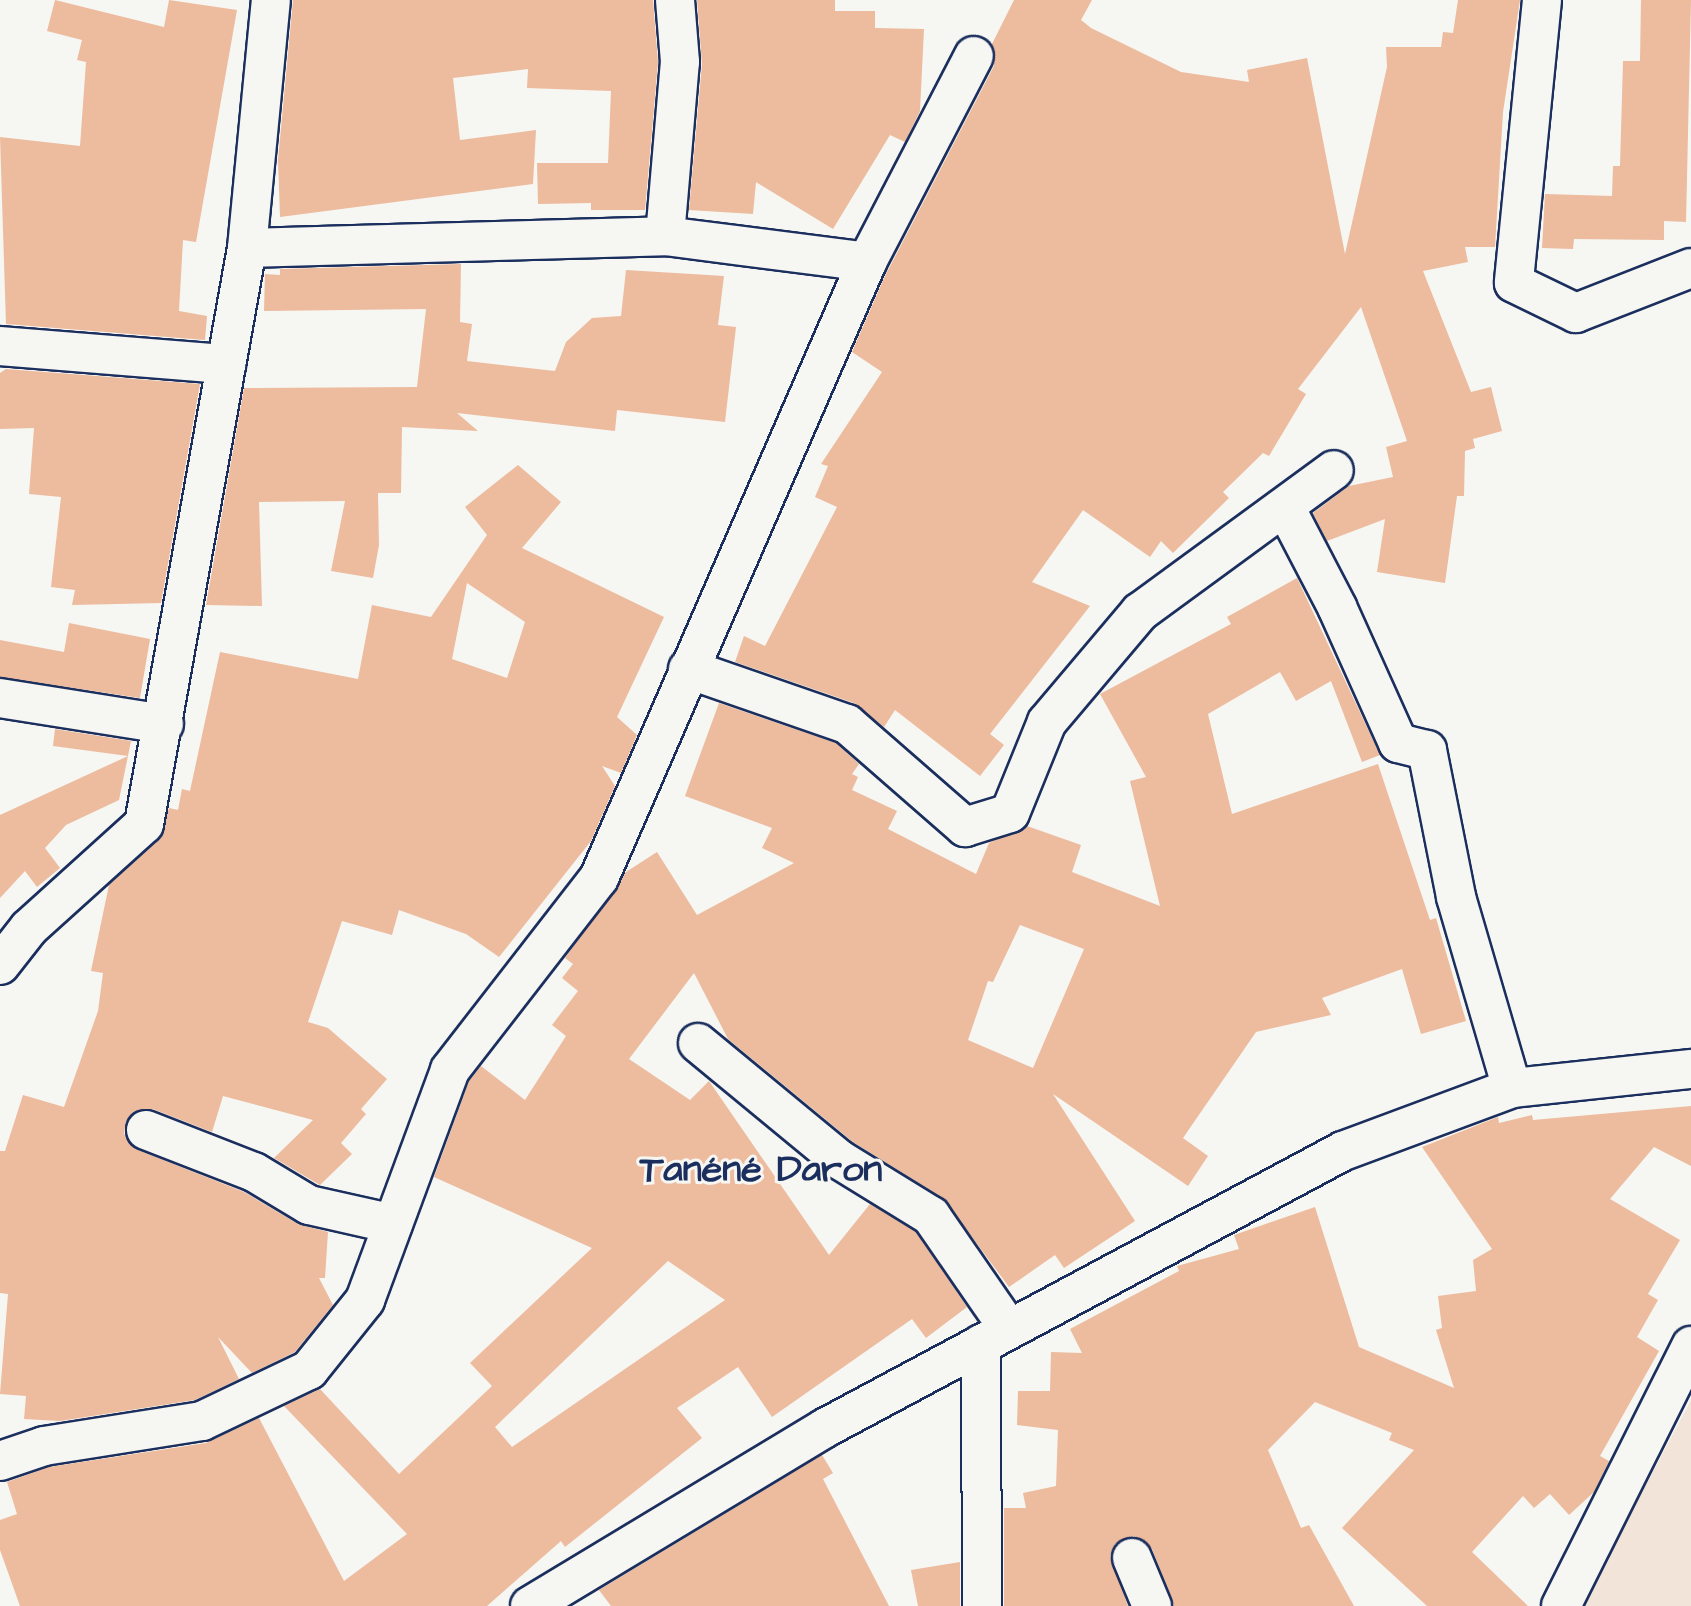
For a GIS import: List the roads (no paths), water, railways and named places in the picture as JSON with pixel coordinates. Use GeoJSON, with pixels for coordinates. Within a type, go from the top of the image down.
{"type":"FeatureCollection","features":[{"type":"Feature","properties":{"kind":"street"},"geometry":{"type":"LineString","coordinates":[[0,965],[29,928],[144,824],[247,248],[271,0]]}},
{"type":"Feature","properties":{"kind":"street"},"geometry":{"type":"LineString","coordinates":[[665,236],[680,62],[675,0]]}},
{"type":"Feature","properties":{"kind":"street"},"geometry":{"type":"LineString","coordinates":[[1542,0],[1514,283],[1576,313],[1691,268]]}},
{"type":"Feature","properties":{"kind":"street"},"geometry":{"type":"LineString","coordinates":[[0,1461],[44,1446],[202,1421],[309,1370],[365,1300],[450,1070],[599,878],[867,262],[974,56]]}},
{"type":"Feature","properties":{"kind":"street"},"geometry":{"type":"LineString","coordinates":[[247,248],[665,236],[867,262]]}},
{"type":"Feature","properties":{"kind":"street"},"geometry":{"type":"LineString","coordinates":[[0,346],[226,364]]}},
{"type":"Feature","properties":{"kind":"street"},"geometry":{"type":"LineString","coordinates":[[688,669],[847,724],[965,827],[1010,813],[1047,722],[1140,612],[1334,470]]}},
{"type":"Feature","properties":{"kind":"street"},"geometry":{"type":"LineString","coordinates":[[1285,507],[1337,607],[1398,743],[1427,750],[1456,897],[1512,1088]]}},
{"type":"Feature","properties":{"kind":"street"},"geometry":{"type":"LineString","coordinates":[[0,698],[164,724]]}},
{"type":"Feature","properties":{"kind":"street"},"geometry":{"type":"LineString","coordinates":[[698,1043],[840,1160],[931,1216],[995,1337],[982,1606]]}},
{"type":"Feature","properties":{"kind":"street"},"geometry":{"type":"LineString","coordinates":[[530,1606],[825,1428],[1343,1151],[1512,1088],[1691,1069]]}},
{"type":"Feature","properties":{"kind":"street"},"geometry":{"type":"LineString","coordinates":[[146,1130],[254,1172],[309,1205],[393,1224]]}},
{"type":"Feature","properties":{"kind":"street"},"geometry":{"type":"LineString","coordinates":[[1561,1606],[1691,1346]]}},
{"type":"Feature","properties":{"kind":"street"},"geometry":{"type":"LineString","coordinates":[[1132,1558],[1152,1606]]}},
{"type":"Feature","properties":{"kind":"district","name":"Tanéné Daron"},"geometry":{"type":"Point","coordinates":[761,1171]}}]}
